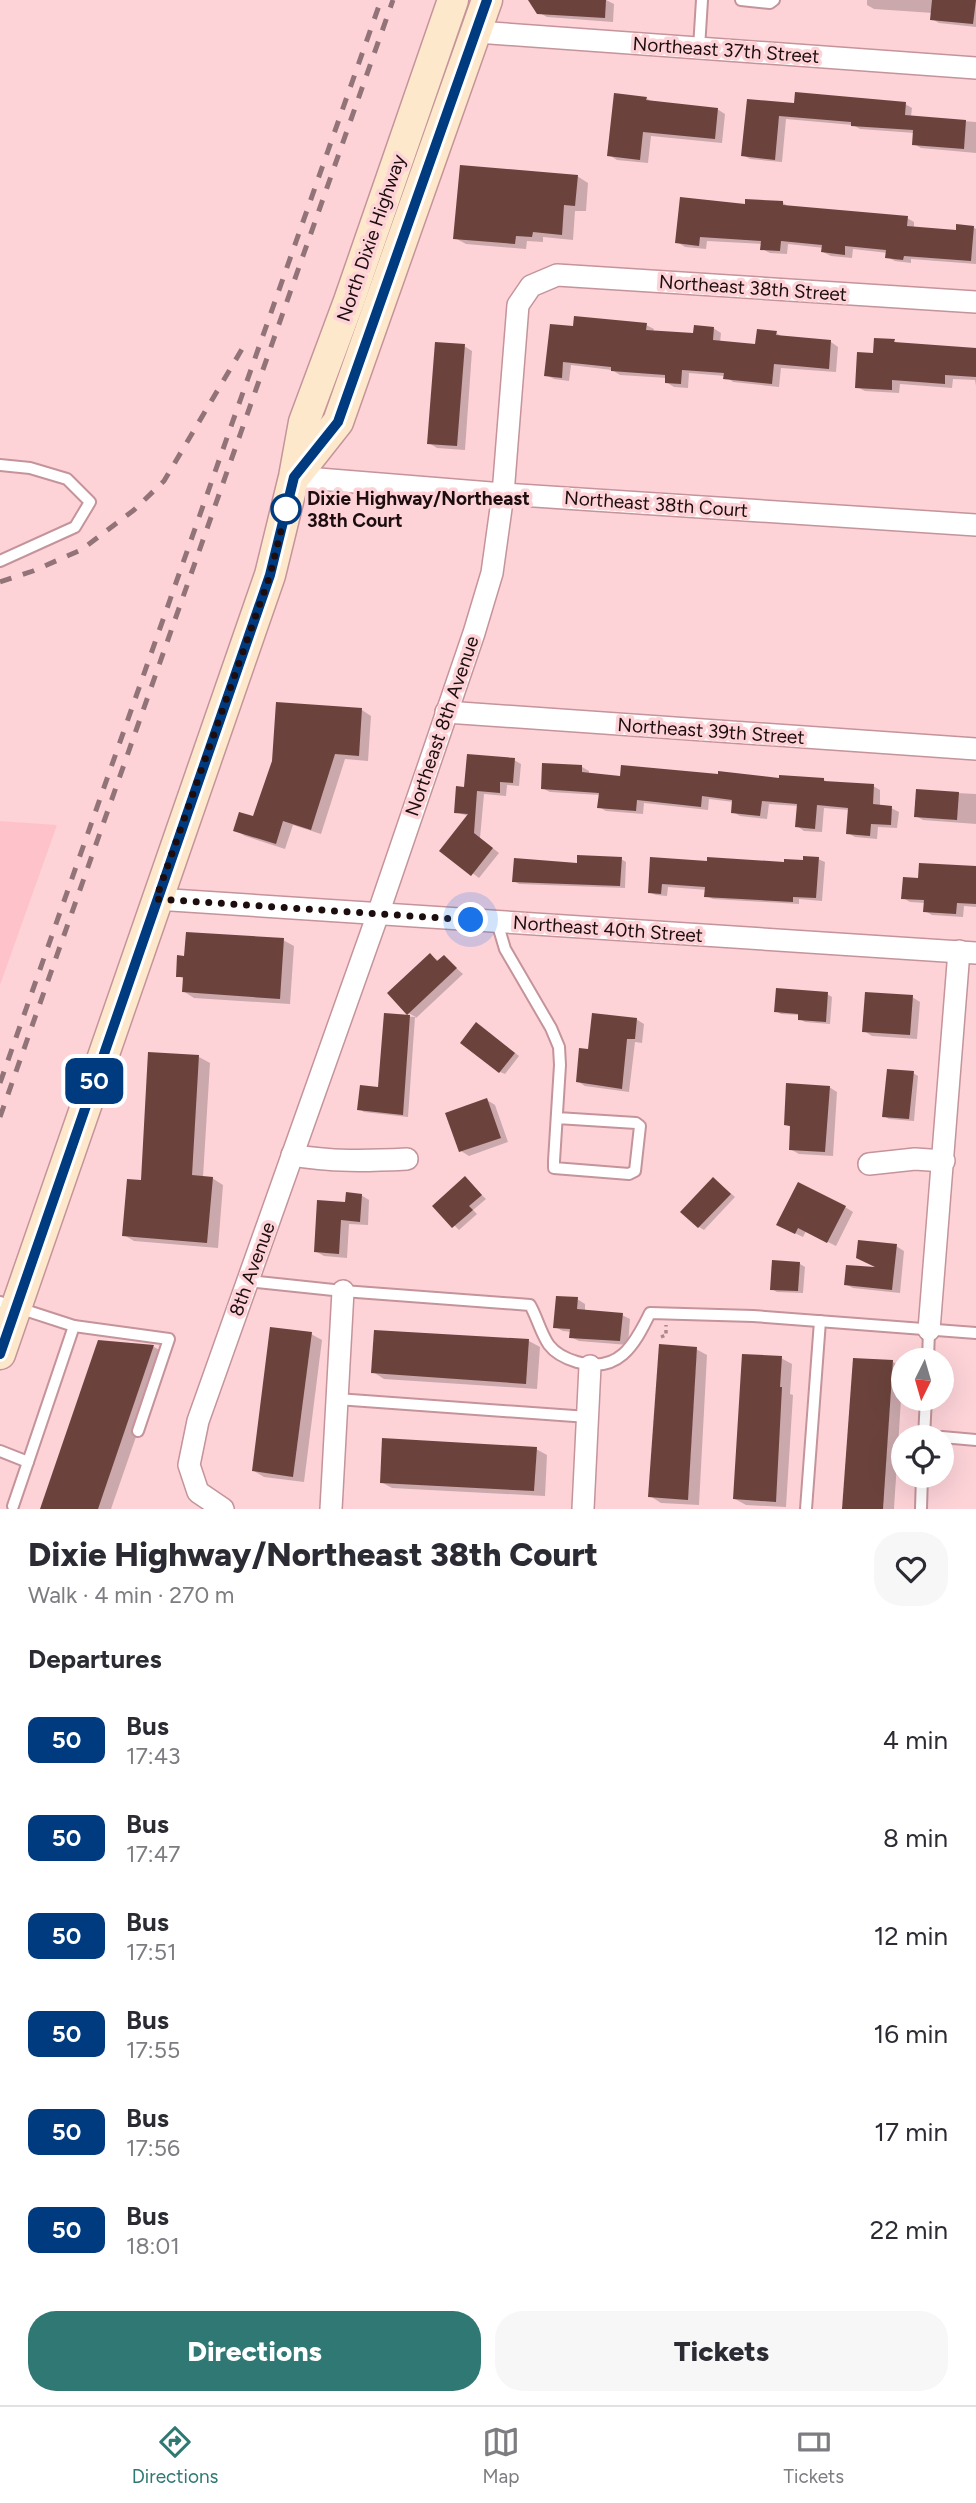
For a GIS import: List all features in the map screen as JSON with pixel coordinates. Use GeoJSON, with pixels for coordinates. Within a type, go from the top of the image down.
{"type":"FeatureCollection","features":[{"type":"Feature","properties":{"kind":"main road","name":"North Dixie Highway"},"geometry":{"type":"LineString","coordinates":[[0,1354],[8,1305],[156,899],[270,575],[294,477],[304,422],[349,301],[453,0]]}},
{"type":"Feature","properties":{"kind":"main road","name":"North Dixie Highway"},"geometry":{"type":"LineString","coordinates":[[294,477],[338,422],[487,0]]}},
{"type":"Feature","properties":{"kind":"street","name":"Northeast 37th Street"},"geometry":{"type":"LineString","coordinates":[[477,32],[976,68]]}},
{"type":"Feature","properties":{"kind":"street","name":"Northeast 38th Street"},"geometry":{"type":"LineString","coordinates":[[531,286],[557,275],[976,302]]}},
{"type":"Feature","properties":{"kind":"street","name":"Northeast 8th Avenue"},"geometry":{"type":"LineString","coordinates":[[292,1155],[378,914],[492,573],[503,494],[518,305],[531,286]]}},
{"type":"Feature","properties":{"kind":"street","name":"Northeast 38th Court"},"geometry":{"type":"LineString","coordinates":[[294,477],[976,526]]}},
{"type":"Feature","properties":{"kind":"street","name":"Northeast 39th Street"},"geometry":{"type":"LineString","coordinates":[[446,712],[976,749]]}},
{"type":"Feature","properties":{"kind":"street","name":"Northeast 40th Street"},"geometry":{"type":"LineString","coordinates":[[156,899],[968,952]]}},
{"type":"Feature","properties":{"kind":"street"},"geometry":{"type":"LineString","coordinates":[[929,1330],[944,1161],[968,952]]}},
{"type":"Feature","properties":{"kind":"street"},"geometry":{"type":"LineString","coordinates":[[292,1155],[312,1159],[366,1161],[407,1159]]}},
{"type":"Feature","properties":{"kind":"street","name":"8th Avenue"},"geometry":{"type":"LineString","coordinates":[[223,1509],[198,1492],[189,1465],[198,1421],[292,1155]]}},
{"type":"Feature","properties":{"kind":"street"},"geometry":{"type":"LineString","coordinates":[[869,1164],[915,1159],[944,1161]]}},
{"type":"Feature","properties":{"kind":"street"},"geometry":{"type":"LineString","coordinates":[[331,1509],[343,1291]]}},
{"type":"Feature","properties":{"kind":"street"},"geometry":{"type":"LineString","coordinates":[[583,1509],[590,1366]]}},
{"type":"Feature","properties":{"kind":"lane"},"geometry":{"type":"LineString","coordinates":[[699,48],[702,0]]}},
{"type":"Feature","properties":{"kind":"lane"},"geometry":{"type":"LineString","coordinates":[[741,0],[774,0]]}},
{"type":"Feature","properties":{"kind":"lane"},"geometry":{"type":"LineString","coordinates":[[0,465],[30,468],[67,479],[90,502],[75,527],[0,561]]}},
{"type":"Feature","properties":{"kind":"lane"},"geometry":{"type":"LineString","coordinates":[[497,922],[505,949],[551,1028],[559,1047],[554,1168],[629,1174],[635,1171],[640,1126],[557,1118]]}},
{"type":"Feature","properties":{"kind":"lane"},"geometry":{"type":"LineString","coordinates":[[248,1281],[530,1305],[549,1345],[567,1359],[590,1366],[618,1360],[638,1337],[650,1313],[820,1321],[976,1333]]}},
{"type":"Feature","properties":{"kind":"lane"},"geometry":{"type":"LineString","coordinates":[[8,1305],[74,1326],[169,1339],[138,1431]]}},
{"type":"Feature","properties":{"kind":"lane"},"geometry":{"type":"LineString","coordinates":[[806,1509],[820,1321]]}},
{"type":"Feature","properties":{"kind":"lane"},"geometry":{"type":"LineString","coordinates":[[13,1506],[74,1326]]}},
{"type":"Feature","properties":{"kind":"lane"},"geometry":{"type":"LineString","coordinates":[[928,1348],[929,1330]]}},
{"type":"Feature","properties":{"kind":"lane"},"geometry":{"type":"LineString","coordinates":[[337,1399],[588,1417]]}},
{"type":"Feature","properties":{"kind":"lane"},"geometry":{"type":"LineString","coordinates":[[954,1438],[976,1440]]}},
{"type":"Feature","properties":{"kind":"lane"},"geometry":{"type":"LineString","coordinates":[[0,1451],[28,1462]]}},
{"type":"Feature","properties":{"kind":"lane"},"geometry":{"type":"LineString","coordinates":[[921,1509],[922,1488]]}},
{"type":"Feature","properties":{"kind":"shaded area"},"geometry":{"type":"Polygon","coordinates":[[[0,821],[57,825],[0,985],[0,821]]]}},
{"type":"Feature","properties":{"kind":"building"},"geometry":{"type":"Polygon","coordinates":[[[528,0],[606,0],[605,18],[537,14],[528,0]]]}},
{"type":"Feature","properties":{"kind":"building"},"geometry":{"type":"Polygon","coordinates":[[[932,0],[976,0],[973,24],[930,20],[932,0]]]}},
{"type":"Feature","properties":{"kind":"building"},"geometry":{"type":"Polygon","coordinates":[[[795,92],[906,102],[905,115],[966,120],[964,149],[912,145],[913,130],[851,126],[851,122],[779,116],[775,160],[741,156],[747,99],[794,103],[795,92]]]}},
{"type":"Feature","properties":{"kind":"building"},"geometry":{"type":"Polygon","coordinates":[[[614,93],[647,97],[646,100],[718,108],[715,139],[643,132],[640,160],[607,156],[614,93]]]}},
{"type":"Feature","properties":{"kind":"building"},"geometry":{"type":"Polygon","coordinates":[[[460,165],[578,175],[575,206],[564,205],[562,235],[533,232],[532,237],[516,236],[515,244],[453,239],[460,165]]]}},
{"type":"Feature","properties":{"kind":"building"},"geometry":{"type":"Polygon","coordinates":[[[680,197],[745,204],[745,199],[783,201],[783,205],[908,216],[907,226],[956,230],[956,224],[974,226],[971,261],[904,256],[903,260],[885,258],[886,250],[845,246],[845,255],[821,252],[822,245],[781,241],[780,251],[760,250],[761,241],[700,237],[699,246],[675,243],[680,197]]]}},
{"type":"Feature","properties":{"kind":"building"},"geometry":{"type":"Polygon","coordinates":[[[574,316],[647,323],[646,330],[693,333],[694,325],[714,327],[713,340],[755,344],[757,329],[777,331],[776,335],[831,340],[829,369],[774,364],[772,384],[723,379],[724,373],[682,370],[681,384],[665,383],[665,375],[611,371],[611,367],[563,362],[562,378],[544,376],[550,324],[573,326],[574,316]]]}},
{"type":"Feature","properties":{"kind":"building"},"geometry":{"type":"Polygon","coordinates":[[[874,338],[976,348],[976,377],[945,375],[945,384],[892,380],[892,390],[855,388],[857,352],[873,353],[874,338]]]}},
{"type":"Feature","properties":{"kind":"building"},"geometry":{"type":"Polygon","coordinates":[[[435,342],[465,344],[457,446],[427,444],[435,342]]]}},
{"type":"Feature","properties":{"kind":"building"},"geometry":{"type":"Polygon","coordinates":[[[276,702],[362,708],[359,756],[335,754],[311,830],[283,821],[276,844],[233,831],[239,812],[253,816],[272,761],[276,702]]]}},
{"type":"Feature","properties":{"kind":"building"},"geometry":{"type":"Polygon","coordinates":[[[467,754],[515,758],[513,783],[500,782],[500,793],[477,791],[474,833],[493,848],[471,876],[439,851],[468,814],[454,813],[456,786],[464,787],[467,754]]]}},
{"type":"Feature","properties":{"kind":"building"},"geometry":{"type":"Polygon","coordinates":[[[542,763],[582,765],[582,772],[620,776],[621,765],[779,778],[779,775],[824,778],[824,781],[874,784],[873,804],[892,806],[891,825],[871,824],[870,836],[846,834],[848,808],[817,805],[815,829],[795,827],[797,804],[762,801],[760,816],[731,813],[732,800],[702,796],[701,807],[637,800],[636,811],[597,808],[599,793],[541,789],[542,763]]]}},
{"type":"Feature","properties":{"kind":"building"},"geometry":{"type":"Polygon","coordinates":[[[916,789],[959,792],[957,820],[914,817],[916,789]]]}},
{"type":"Feature","properties":{"kind":"building"},"geometry":{"type":"Polygon","coordinates":[[[577,855],[622,857],[620,886],[512,882],[514,858],[577,863],[577,855]]]}},
{"type":"Feature","properties":{"kind":"building"},"geometry":{"type":"Polygon","coordinates":[[[803,856],[819,857],[816,898],[793,897],[793,902],[704,897],[705,887],[662,884],[661,894],[648,893],[650,857],[707,861],[707,857],[784,862],[784,859],[803,860],[803,856]]]}},
{"type":"Feature","properties":{"kind":"building"},"geometry":{"type":"Polygon","coordinates":[[[919,863],[976,866],[976,904],[957,903],[956,914],[923,912],[924,900],[901,899],[903,877],[918,878],[919,863]]]}},
{"type":"Feature","properties":{"kind":"building"},"geometry":{"type":"Polygon","coordinates":[[[186,932],[284,938],[280,999],[182,992],[183,977],[176,977],[177,955],[184,956],[186,932]]]}},
{"type":"Feature","properties":{"kind":"building"},"geometry":{"type":"Polygon","coordinates":[[[430,953],[437,961],[444,955],[457,968],[407,1015],[387,993],[430,953]]]}},
{"type":"Feature","properties":{"kind":"building"},"geometry":{"type":"Polygon","coordinates":[[[776,988],[828,992],[826,1022],[798,1020],[798,1014],[774,1012],[776,988]]]}},
{"type":"Feature","properties":{"kind":"building"},"geometry":{"type":"Polygon","coordinates":[[[865,992],[913,995],[910,1035],[862,1032],[865,992]]]}},
{"type":"Feature","properties":{"kind":"building"},"geometry":{"type":"Polygon","coordinates":[[[384,1013],[410,1015],[403,1115],[357,1110],[360,1085],[378,1087],[384,1013]]]}},
{"type":"Feature","properties":{"kind":"building"},"geometry":{"type":"Polygon","coordinates":[[[592,1013],[637,1018],[635,1039],[627,1039],[622,1089],[576,1082],[579,1048],[588,1049],[592,1013]]]}},
{"type":"Feature","properties":{"kind":"building"},"geometry":{"type":"Polygon","coordinates":[[[476,1022],[515,1053],[499,1073],[460,1043],[476,1022]]]}},
{"type":"Feature","properties":{"kind":"building"},"geometry":{"type":"Polygon","coordinates":[[[148,1052],[199,1055],[192,1175],[213,1177],[207,1243],[122,1236],[127,1179],[141,1180],[148,1052]]]}},
{"type":"Feature","properties":{"kind":"building"},"geometry":{"type":"Polygon","coordinates":[[[887,1069],[914,1071],[909,1119],[882,1117],[887,1069]]]}},
{"type":"Feature","properties":{"kind":"building"},"geometry":{"type":"Polygon","coordinates":[[[786,1083],[830,1086],[825,1152],[789,1150],[790,1126],[784,1125],[786,1083]]]}},
{"type":"Feature","properties":{"kind":"building"},"geometry":{"type":"Polygon","coordinates":[[[487,1098],[501,1138],[459,1152],[445,1113],[487,1098]]]}},
{"type":"Feature","properties":{"kind":"building"},"geometry":{"type":"Polygon","coordinates":[[[465,1176],[482,1195],[469,1206],[473,1210],[452,1228],[432,1206],[465,1176]]]}},
{"type":"Feature","properties":{"kind":"building"},"geometry":{"type":"Polygon","coordinates":[[[713,1177],[731,1194],[698,1228],[680,1212],[713,1177]]]}},
{"type":"Feature","properties":{"kind":"building"},"geometry":{"type":"Polygon","coordinates":[[[798,1182],[846,1206],[827,1243],[798,1228],[795,1234],[776,1225],[798,1182]]]}},
{"type":"Feature","properties":{"kind":"building"},"geometry":{"type":"Polygon","coordinates":[[[346,1192],[362,1194],[360,1222],[341,1220],[339,1254],[314,1252],[317,1200],[345,1202],[346,1192]]]}},
{"type":"Feature","properties":{"kind":"building"},"geometry":{"type":"Polygon","coordinates":[[[858,1240],[897,1244],[892,1290],[844,1285],[846,1265],[875,1267],[856,1258],[858,1240]]]}},
{"type":"Feature","properties":{"kind":"building"},"geometry":{"type":"Polygon","coordinates":[[[772,1260],[800,1262],[798,1291],[770,1290],[772,1260]]]}},
{"type":"Feature","properties":{"kind":"building"},"geometry":{"type":"Polygon","coordinates":[[[556,1296],[578,1297],[577,1309],[623,1313],[620,1341],[569,1338],[570,1329],[553,1328],[556,1296]]]}},
{"type":"Feature","properties":{"kind":"building"},"geometry":{"type":"Polygon","coordinates":[[[270,1327],[312,1332],[293,1477],[252,1471],[270,1327]]]}},
{"type":"Feature","properties":{"kind":"building"},"geometry":{"type":"Polygon","coordinates":[[[374,1330],[529,1339],[526,1384],[371,1373],[374,1330]]]}},
{"type":"Feature","properties":{"kind":"building"},"geometry":{"type":"Polygon","coordinates":[[[98,1340],[154,1345],[98,1509],[40,1509],[98,1340]]]}},
{"type":"Feature","properties":{"kind":"building"},"geometry":{"type":"Polygon","coordinates":[[[659,1344],[697,1347],[688,1500],[648,1497],[659,1344]]]}},
{"type":"Feature","properties":{"kind":"building"},"geometry":{"type":"Polygon","coordinates":[[[742,1354],[782,1356],[776,1502],[733,1499],[742,1354]]]}},
{"type":"Feature","properties":{"kind":"building"},"geometry":{"type":"Polygon","coordinates":[[[853,1358],[891,1360],[883,1509],[842,1509],[853,1358]]]}},
{"type":"Feature","properties":{"kind":"building"},"geometry":{"type":"Polygon","coordinates":[[[382,1438],[537,1447],[534,1491],[380,1483],[382,1438]]]}},
{"type":"Feature","properties":{"kind":"railway"},"geometry":{"type":"LineString","coordinates":[[0,1083],[381,0]]}},
{"type":"Feature","properties":{"kind":"railway"},"geometry":{"type":"LineString","coordinates":[[0,1117],[393,0]]}},
{"type":"Feature","properties":{"kind":"railway"},"geometry":{"type":"LineString","coordinates":[[0,582],[81,550],[134,510],[164,481],[245,344]]}},
{"type":"Feature","properties":{"kind":"bus line","name":"50"},"geometry":{"type":"LineString","coordinates":[[0,1354],[270,575],[294,477],[338,422],[487,0]]}},
{"type":"Feature","properties":{"kind":"place","name":"Dixie Highway/Northeast 38th Court"},"geometry":{"type":"Point","coordinates":[286,509]}},
{"type":"Feature","properties":{"kind":"route"},"geometry":{"type":"LineString","coordinates":[[286,509],[288,502],[270,575],[156,899],[471,920]]}}]}
